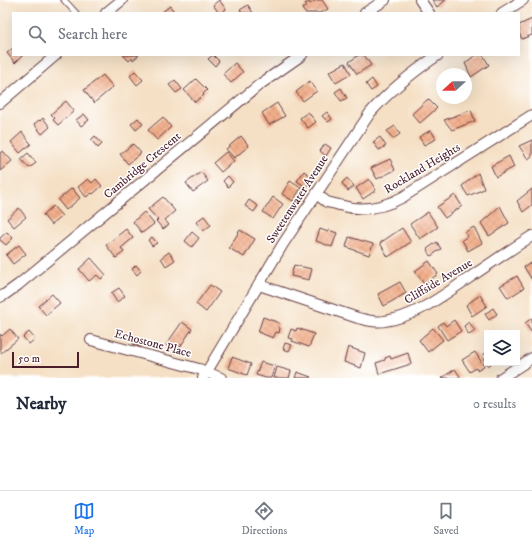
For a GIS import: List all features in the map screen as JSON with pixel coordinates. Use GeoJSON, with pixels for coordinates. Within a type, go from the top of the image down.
{"type":"FeatureCollection","features":[{"type":"Feature","properties":{"kind":"street"},"geometry":{"type":"LineString","coordinates":[[107,12],[122,0]]}},
{"type":"Feature","properties":{"kind":"street"},"geometry":{"type":"LineString","coordinates":[[367,12],[385,0]]}},
{"type":"Feature","properties":{"kind":"street"},"geometry":{"type":"LineString","coordinates":[[420,0],[428,12]]}},
{"type":"Feature","properties":{"kind":"street"},"geometry":{"type":"LineString","coordinates":[[504,12],[523,0]]}},
{"type":"Feature","properties":{"kind":"street"},"geometry":{"type":"LineString","coordinates":[[0,103],[55,56]]}},
{"type":"Feature","properties":{"kind":"street","name":"Cambridge Crescent"},"geometry":{"type":"LineString","coordinates":[[0,297],[18,285],[259,84],[301,56]]}},
{"type":"Feature","properties":{"kind":"street","name":"Sweetenwater Avenue"},"geometry":{"type":"LineString","coordinates":[[205,375],[284,244],[370,113],[378,103],[400,83],[437,56]]}},
{"type":"Feature","properties":{"kind":"street","name":"Rockland Heights"},"geometry":{"type":"LineString","coordinates":[[317,194],[328,202],[358,209],[383,206],[393,203],[532,115]]}},
{"type":"Feature","properties":{"kind":"street","name":"Cliffside Avenue"},"geometry":{"type":"LineString","coordinates":[[259,285],[358,318],[384,322],[410,314],[438,299],[532,236]]}},
{"type":"Feature","properties":{"kind":"street","name":"Echostone Place"},"geometry":{"type":"LineString","coordinates":[[91,340],[199,369],[205,375],[220,378]]}},
{"type":"Feature","properties":{"kind":"street"},"geometry":{"type":"LineString","coordinates":[[501,378],[532,358]]}},
{"type":"Feature","properties":{"kind":"lane"},"geometry":{"type":"LineString","coordinates":[[64,0],[75,12]]}},
{"type":"Feature","properties":{"kind":"building"},"geometry":{"type":"Polygon","coordinates":[[[219,0],[226,9],[223,12],[218,12],[213,5],[219,0]]]}},
{"type":"Feature","properties":{"kind":"building"},"geometry":{"type":"Polygon","coordinates":[[[316,0],[322,0],[328,9],[322,12],[304,12],[302,9],[307,6],[305,4],[309,2],[310,4],[316,0]]]}},
{"type":"Feature","properties":{"kind":"building"},"geometry":{"type":"Polygon","coordinates":[[[432,0],[446,0],[437,7],[432,0]]]}},
{"type":"Feature","properties":{"kind":"building"},"geometry":{"type":"Polygon","coordinates":[[[248,5],[252,12],[241,12],[240,10],[248,5]]]}},
{"type":"Feature","properties":{"kind":"building"},"geometry":{"type":"Polygon","coordinates":[[[170,6],[174,12],[162,12],[170,6]]]}},
{"type":"Feature","properties":{"kind":"building"},"geometry":{"type":"Polygon","coordinates":[[[532,19],[532,35],[522,39],[520,35],[520,25],[532,19]]]}},
{"type":"Feature","properties":{"kind":"building"},"geometry":{"type":"Polygon","coordinates":[[[12,49],[12,56],[22,56],[15,63],[7,53],[12,49]]]}},
{"type":"Feature","properties":{"kind":"building"},"geometry":{"type":"Polygon","coordinates":[[[124,56],[138,56],[133,60],[132,58],[129,61],[124,56]]]}},
{"type":"Feature","properties":{"kind":"building"},"geometry":{"type":"Polygon","coordinates":[[[214,56],[219,61],[215,66],[208,59],[214,56]]]}},
{"type":"Feature","properties":{"kind":"building"},"geometry":{"type":"Polygon","coordinates":[[[358,56],[365,56],[371,65],[357,74],[349,62],[358,56]]]}},
{"type":"Feature","properties":{"kind":"building"},"geometry":{"type":"Polygon","coordinates":[[[475,56],[484,56],[489,65],[472,76],[472,68],[467,68],[465,63],[475,56]]]}},
{"type":"Feature","properties":{"kind":"building"},"geometry":{"type":"Polygon","coordinates":[[[235,63],[243,72],[231,83],[223,74],[235,63]]]}},
{"type":"Feature","properties":{"kind":"building"},"geometry":{"type":"Polygon","coordinates":[[[345,63],[351,74],[336,83],[329,72],[345,63]]]}},
{"type":"Feature","properties":{"kind":"building"},"geometry":{"type":"Polygon","coordinates":[[[135,71],[143,80],[137,85],[130,76],[135,71]]]}},
{"type":"Feature","properties":{"kind":"building"},"geometry":{"type":"Polygon","coordinates":[[[103,75],[113,87],[94,103],[84,90],[103,75]]]}},
{"type":"Feature","properties":{"kind":"building"},"geometry":{"type":"Polygon","coordinates":[[[196,79],[207,90],[201,98],[195,102],[184,90],[196,79]]]}},
{"type":"Feature","properties":{"kind":"building"},"geometry":{"type":"Polygon","coordinates":[[[372,79],[377,87],[371,91],[366,84],[372,79]]]}},
{"type":"Feature","properties":{"kind":"building"},"geometry":{"type":"Polygon","coordinates":[[[175,80],[182,89],[176,93],[169,85],[175,80]]]}},
{"type":"Feature","properties":{"kind":"building"},"geometry":{"type":"Polygon","coordinates":[[[310,81],[317,91],[303,101],[296,92],[310,81]]]}},
{"type":"Feature","properties":{"kind":"building"},"geometry":{"type":"Polygon","coordinates":[[[341,88],[347,98],[341,101],[335,92],[341,88]]]}},
{"type":"Feature","properties":{"kind":"building"},"geometry":{"type":"Polygon","coordinates":[[[428,99],[437,108],[420,123],[412,114],[428,99]]]}},
{"type":"Feature","properties":{"kind":"building"},"geometry":{"type":"Polygon","coordinates":[[[66,101],[74,111],[58,125],[53,120],[55,118],[51,114],[66,101]]]}},
{"type":"Feature","properties":{"kind":"building"},"geometry":{"type":"Polygon","coordinates":[[[277,103],[285,116],[269,125],[262,113],[277,103]]]}},
{"type":"Feature","properties":{"kind":"building"},"geometry":{"type":"Polygon","coordinates":[[[471,110],[475,121],[452,130],[444,120],[471,110]]]}},
{"type":"Feature","properties":{"kind":"building"},"geometry":{"type":"Polygon","coordinates":[[[308,112],[316,122],[308,128],[300,118],[308,112]]]}},
{"type":"Feature","properties":{"kind":"building"},"geometry":{"type":"Polygon","coordinates":[[[327,112],[332,119],[328,122],[322,116],[327,112]]]}},
{"type":"Feature","properties":{"kind":"building"},"geometry":{"type":"Polygon","coordinates":[[[84,114],[89,120],[81,126],[76,120],[84,114]]]}},
{"type":"Feature","properties":{"kind":"building"},"geometry":{"type":"Polygon","coordinates":[[[163,117],[171,127],[157,140],[148,130],[163,117]]]}},
{"type":"Feature","properties":{"kind":"building"},"geometry":{"type":"Polygon","coordinates":[[[43,118],[50,127],[42,134],[34,124],[43,118]]]}},
{"type":"Feature","properties":{"kind":"building"},"geometry":{"type":"Polygon","coordinates":[[[138,118],[143,124],[136,130],[131,124],[138,118]]]}},
{"type":"Feature","properties":{"kind":"building"},"geometry":{"type":"Polygon","coordinates":[[[395,126],[400,134],[393,139],[387,131],[395,126]]]}},
{"type":"Feature","properties":{"kind":"building"},"geometry":{"type":"Polygon","coordinates":[[[431,130],[436,139],[424,145],[419,137],[431,130]]]}},
{"type":"Feature","properties":{"kind":"building"},"geometry":{"type":"Polygon","coordinates":[[[22,132],[31,144],[20,153],[11,142],[22,132]]]}},
{"type":"Feature","properties":{"kind":"building"},"geometry":{"type":"Polygon","coordinates":[[[95,136],[102,144],[98,148],[91,140],[95,136]]]}},
{"type":"Feature","properties":{"kind":"building"},"geometry":{"type":"Polygon","coordinates":[[[241,136],[249,146],[234,158],[226,149],[241,136]]]}},
{"type":"Feature","properties":{"kind":"building"},"geometry":{"type":"Polygon","coordinates":[[[380,137],[386,146],[379,150],[373,142],[380,137]]]}},
{"type":"Feature","properties":{"kind":"building"},"geometry":{"type":"Polygon","coordinates":[[[532,140],[532,156],[528,159],[519,146],[532,140]]]}},
{"type":"Feature","properties":{"kind":"building"},"geometry":{"type":"Polygon","coordinates":[[[133,144],[141,153],[128,164],[120,154],[133,144]]]}},
{"type":"Feature","properties":{"kind":"building"},"geometry":{"type":"Polygon","coordinates":[[[325,144],[331,148],[326,156],[320,151],[325,144]]]}},
{"type":"Feature","properties":{"kind":"building"},"geometry":{"type":"Polygon","coordinates":[[[3,151],[12,161],[0,171],[0,153],[3,151]]]}},
{"type":"Feature","properties":{"kind":"building"},"geometry":{"type":"Polygon","coordinates":[[[226,152],[234,161],[221,172],[213,163],[226,152]]]}},
{"type":"Feature","properties":{"kind":"building"},"geometry":{"type":"Polygon","coordinates":[[[28,153],[36,163],[29,168],[21,159],[28,153]]]}},
{"type":"Feature","properties":{"kind":"building"},"geometry":{"type":"Polygon","coordinates":[[[509,156],[514,167],[496,177],[491,166],[509,156]]]}},
{"type":"Feature","properties":{"kind":"building"},"geometry":{"type":"Polygon","coordinates":[[[390,159],[395,170],[377,179],[371,168],[390,159]]]}},
{"type":"Feature","properties":{"kind":"building"},"geometry":{"type":"Polygon","coordinates":[[[304,171],[312,177],[306,187],[297,181],[304,171]]]}},
{"type":"Feature","properties":{"kind":"building"},"geometry":{"type":"Polygon","coordinates":[[[201,172],[208,181],[193,192],[186,183],[201,172]]]}},
{"type":"Feature","properties":{"kind":"building"},"geometry":{"type":"Polygon","coordinates":[[[478,173],[484,189],[468,196],[462,186],[478,173]]]}},
{"type":"Feature","properties":{"kind":"building"},"geometry":{"type":"Polygon","coordinates":[[[228,176],[233,182],[228,187],[223,181],[228,176]]]}},
{"type":"Feature","properties":{"kind":"building"},"geometry":{"type":"Polygon","coordinates":[[[347,178],[354,186],[348,191],[342,183],[347,178]]]}},
{"type":"Feature","properties":{"kind":"building"},"geometry":{"type":"Polygon","coordinates":[[[88,179],[92,183],[96,179],[102,186],[93,194],[92,193],[86,197],[78,187],[88,179]]]}},
{"type":"Feature","properties":{"kind":"building"},"geometry":{"type":"Polygon","coordinates":[[[369,179],[376,190],[363,199],[356,188],[369,179]]]}},
{"type":"Feature","properties":{"kind":"building"},"geometry":{"type":"Polygon","coordinates":[[[290,181],[301,188],[293,201],[282,194],[290,181]]]}},
{"type":"Feature","properties":{"kind":"building"},"geometry":{"type":"Polygon","coordinates":[[[72,188],[80,198],[66,210],[58,200],[72,188]]]}},
{"type":"Feature","properties":{"kind":"building"},"geometry":{"type":"Polygon","coordinates":[[[532,189],[532,205],[523,212],[517,201],[532,189]]]}},
{"type":"Feature","properties":{"kind":"building"},"geometry":{"type":"Polygon","coordinates":[[[455,195],[462,206],[445,218],[437,207],[455,195]]]}},
{"type":"Feature","properties":{"kind":"building"},"geometry":{"type":"Polygon","coordinates":[[[163,197],[175,211],[165,220],[169,225],[163,229],[156,221],[158,220],[148,209],[163,197]]]}},
{"type":"Feature","properties":{"kind":"building"},"geometry":{"type":"Polygon","coordinates":[[[273,197],[283,204],[273,219],[263,212],[273,197]]]}},
{"type":"Feature","properties":{"kind":"building"},"geometry":{"type":"Polygon","coordinates":[[[249,200],[258,206],[254,212],[245,206],[249,200]]]}},
{"type":"Feature","properties":{"kind":"building"},"geometry":{"type":"Polygon","coordinates":[[[53,206],[62,216],[51,225],[43,215],[53,206]]]}},
{"type":"Feature","properties":{"kind":"building"},"geometry":{"type":"Polygon","coordinates":[[[500,206],[509,223],[489,236],[481,223],[500,206]]]}},
{"type":"Feature","properties":{"kind":"building"},"geometry":{"type":"Polygon","coordinates":[[[19,208],[26,217],[14,227],[7,219],[19,208]]]}},
{"type":"Feature","properties":{"kind":"building"},"geometry":{"type":"Polygon","coordinates":[[[144,212],[154,224],[142,233],[133,222],[144,212]]]}},
{"type":"Feature","properties":{"kind":"building"},"geometry":{"type":"Polygon","coordinates":[[[428,212],[438,227],[420,239],[410,224],[428,212]]]}},
{"type":"Feature","properties":{"kind":"building"},"geometry":{"type":"Polygon","coordinates":[[[204,216],[211,225],[203,231],[196,222],[204,216]]]}},
{"type":"Feature","properties":{"kind":"building"},"geometry":{"type":"Polygon","coordinates":[[[474,227],[482,243],[468,251],[462,240],[468,236],[465,232],[474,227]]]}},
{"type":"Feature","properties":{"kind":"building"},"geometry":{"type":"Polygon","coordinates":[[[402,228],[411,242],[388,257],[380,243],[402,228]]]}},
{"type":"Feature","properties":{"kind":"building"},"geometry":{"type":"Polygon","coordinates":[[[126,229],[133,238],[121,248],[124,252],[116,258],[106,245],[126,229]]]}},
{"type":"Feature","properties":{"kind":"building"},"geometry":{"type":"Polygon","coordinates":[[[320,229],[337,233],[332,247],[316,241],[320,229]]]}},
{"type":"Feature","properties":{"kind":"building"},"geometry":{"type":"Polygon","coordinates":[[[240,230],[255,239],[244,257],[229,248],[240,230]]]}},
{"type":"Feature","properties":{"kind":"building"},"geometry":{"type":"Polygon","coordinates":[[[7,232],[13,238],[6,245],[0,240],[0,238],[7,232]]]}},
{"type":"Feature","properties":{"kind":"building"},"geometry":{"type":"Polygon","coordinates":[[[192,232],[199,238],[192,247],[185,241],[192,232]]]}},
{"type":"Feature","properties":{"kind":"building"},"geometry":{"type":"Polygon","coordinates":[[[152,237],[157,243],[152,246],[148,240],[152,237]]]}},
{"type":"Feature","properties":{"kind":"building"},"geometry":{"type":"Polygon","coordinates":[[[349,237],[373,244],[369,255],[346,247],[349,237]]]}},
{"type":"Feature","properties":{"kind":"building"},"geometry":{"type":"Polygon","coordinates":[[[437,242],[441,249],[431,256],[427,249],[437,242]]]}},
{"type":"Feature","properties":{"kind":"building"},"geometry":{"type":"Polygon","coordinates":[[[19,245],[26,254],[13,264],[6,255],[19,245]]]}},
{"type":"Feature","properties":{"kind":"building"},"geometry":{"type":"Polygon","coordinates":[[[169,252],[175,260],[166,266],[161,258],[169,252]]]}},
{"type":"Feature","properties":{"kind":"building"},"geometry":{"type":"Polygon","coordinates":[[[91,258],[106,275],[101,279],[97,275],[89,281],[79,269],[91,258]]]}},
{"type":"Feature","properties":{"kind":"building"},"geometry":{"type":"Polygon","coordinates":[[[429,261],[438,274],[424,284],[415,271],[429,261]]]}},
{"type":"Feature","properties":{"kind":"building"},"geometry":{"type":"Polygon","coordinates":[[[532,262],[532,280],[524,267],[532,262]]]}},
{"type":"Feature","properties":{"kind":"building"},"geometry":{"type":"Polygon","coordinates":[[[136,265],[141,271],[137,275],[132,269],[136,265]]]}},
{"type":"Feature","properties":{"kind":"building"},"geometry":{"type":"Polygon","coordinates":[[[294,265],[312,269],[309,280],[291,276],[294,265]]]}},
{"type":"Feature","properties":{"kind":"building"},"geometry":{"type":"Polygon","coordinates":[[[517,276],[524,288],[508,298],[500,286],[517,276]]]}},
{"type":"Feature","properties":{"kind":"building"},"geometry":{"type":"Polygon","coordinates":[[[400,282],[406,293],[384,306],[378,294],[400,282]]]}},
{"type":"Feature","properties":{"kind":"building"},"geometry":{"type":"Polygon","coordinates":[[[210,285],[220,292],[206,312],[196,304],[210,285]]]}},
{"type":"Feature","properties":{"kind":"building"},"geometry":{"type":"Polygon","coordinates":[[[119,288],[125,296],[117,302],[111,293],[119,288]]]}},
{"type":"Feature","properties":{"kind":"building"},"geometry":{"type":"Polygon","coordinates":[[[52,294],[60,303],[46,315],[38,306],[52,294]]]}},
{"type":"Feature","properties":{"kind":"building"},"geometry":{"type":"Polygon","coordinates":[[[480,295],[487,306],[472,316],[466,305],[480,295]]]}},
{"type":"Feature","properties":{"kind":"building"},"geometry":{"type":"Polygon","coordinates":[[[493,308],[497,314],[489,320],[485,314],[493,308]]]}},
{"type":"Feature","properties":{"kind":"building"},"geometry":{"type":"Polygon","coordinates":[[[263,317],[279,323],[279,333],[276,332],[273,338],[258,332],[263,317]]]}},
{"type":"Feature","properties":{"kind":"building"},"geometry":{"type":"Polygon","coordinates":[[[532,318],[532,333],[525,323],[532,318]]]}},
{"type":"Feature","properties":{"kind":"building"},"geometry":{"type":"Polygon","coordinates":[[[454,320],[461,331],[447,340],[438,326],[443,322],[446,326],[454,320]]]}},
{"type":"Feature","properties":{"kind":"building"},"geometry":{"type":"Polygon","coordinates":[[[182,322],[192,329],[176,353],[166,345],[182,322]]]}},
{"type":"Feature","properties":{"kind":"building"},"geometry":{"type":"Polygon","coordinates":[[[469,322],[475,331],[469,335],[464,326],[469,322]]]}},
{"type":"Feature","properties":{"kind":"building"},"geometry":{"type":"Polygon","coordinates":[[[297,328],[314,334],[309,347],[288,338],[291,329],[296,331],[297,328]]]}},
{"type":"Feature","properties":{"kind":"building"},"geometry":{"type":"Polygon","coordinates":[[[433,328],[443,340],[428,352],[419,340],[433,328]]]}},
{"type":"Feature","properties":{"kind":"building"},"geometry":{"type":"Polygon","coordinates":[[[10,329],[18,339],[1,353],[0,334],[2,336],[10,329]]]}},
{"type":"Feature","properties":{"kind":"building"},"geometry":{"type":"Polygon","coordinates":[[[29,332],[35,339],[29,344],[23,337],[29,332]]]}},
{"type":"Feature","properties":{"kind":"building"},"geometry":{"type":"Polygon","coordinates":[[[135,337],[143,341],[141,347],[133,344],[135,337]]]}},
{"type":"Feature","properties":{"kind":"building"},"geometry":{"type":"Polygon","coordinates":[[[285,343],[292,345],[289,351],[283,349],[285,343]]]}},
{"type":"Feature","properties":{"kind":"building"},"geometry":{"type":"Polygon","coordinates":[[[348,347],[365,353],[361,368],[344,362],[348,347]]]}},
{"type":"Feature","properties":{"kind":"building"},"geometry":{"type":"Polygon","coordinates":[[[475,352],[484,366],[477,370],[476,368],[470,372],[462,360],[475,352]]]}},
{"type":"Feature","properties":{"kind":"building"},"geometry":{"type":"Polygon","coordinates":[[[408,353],[411,364],[379,374],[376,363],[385,360],[385,358],[390,356],[391,359],[408,353]]]}},
{"type":"Feature","properties":{"kind":"building"},"geometry":{"type":"Polygon","coordinates":[[[232,357],[251,364],[247,375],[228,368],[232,357]]]}},
{"type":"Feature","properties":{"kind":"building"},"geometry":{"type":"Polygon","coordinates":[[[261,362],[275,366],[271,378],[256,375],[261,362]]]}},
{"type":"Feature","properties":{"kind":"building"},"geometry":{"type":"Polygon","coordinates":[[[277,367],[291,371],[289,378],[274,378],[277,367]]]}},
{"type":"Feature","properties":{"kind":"building"},"geometry":{"type":"Polygon","coordinates":[[[455,369],[461,378],[442,378],[455,369]]]}},
{"type":"Feature","properties":{"kind":"building"},"geometry":{"type":"Polygon","coordinates":[[[297,372],[311,377],[295,378],[297,372]]]}}]}
